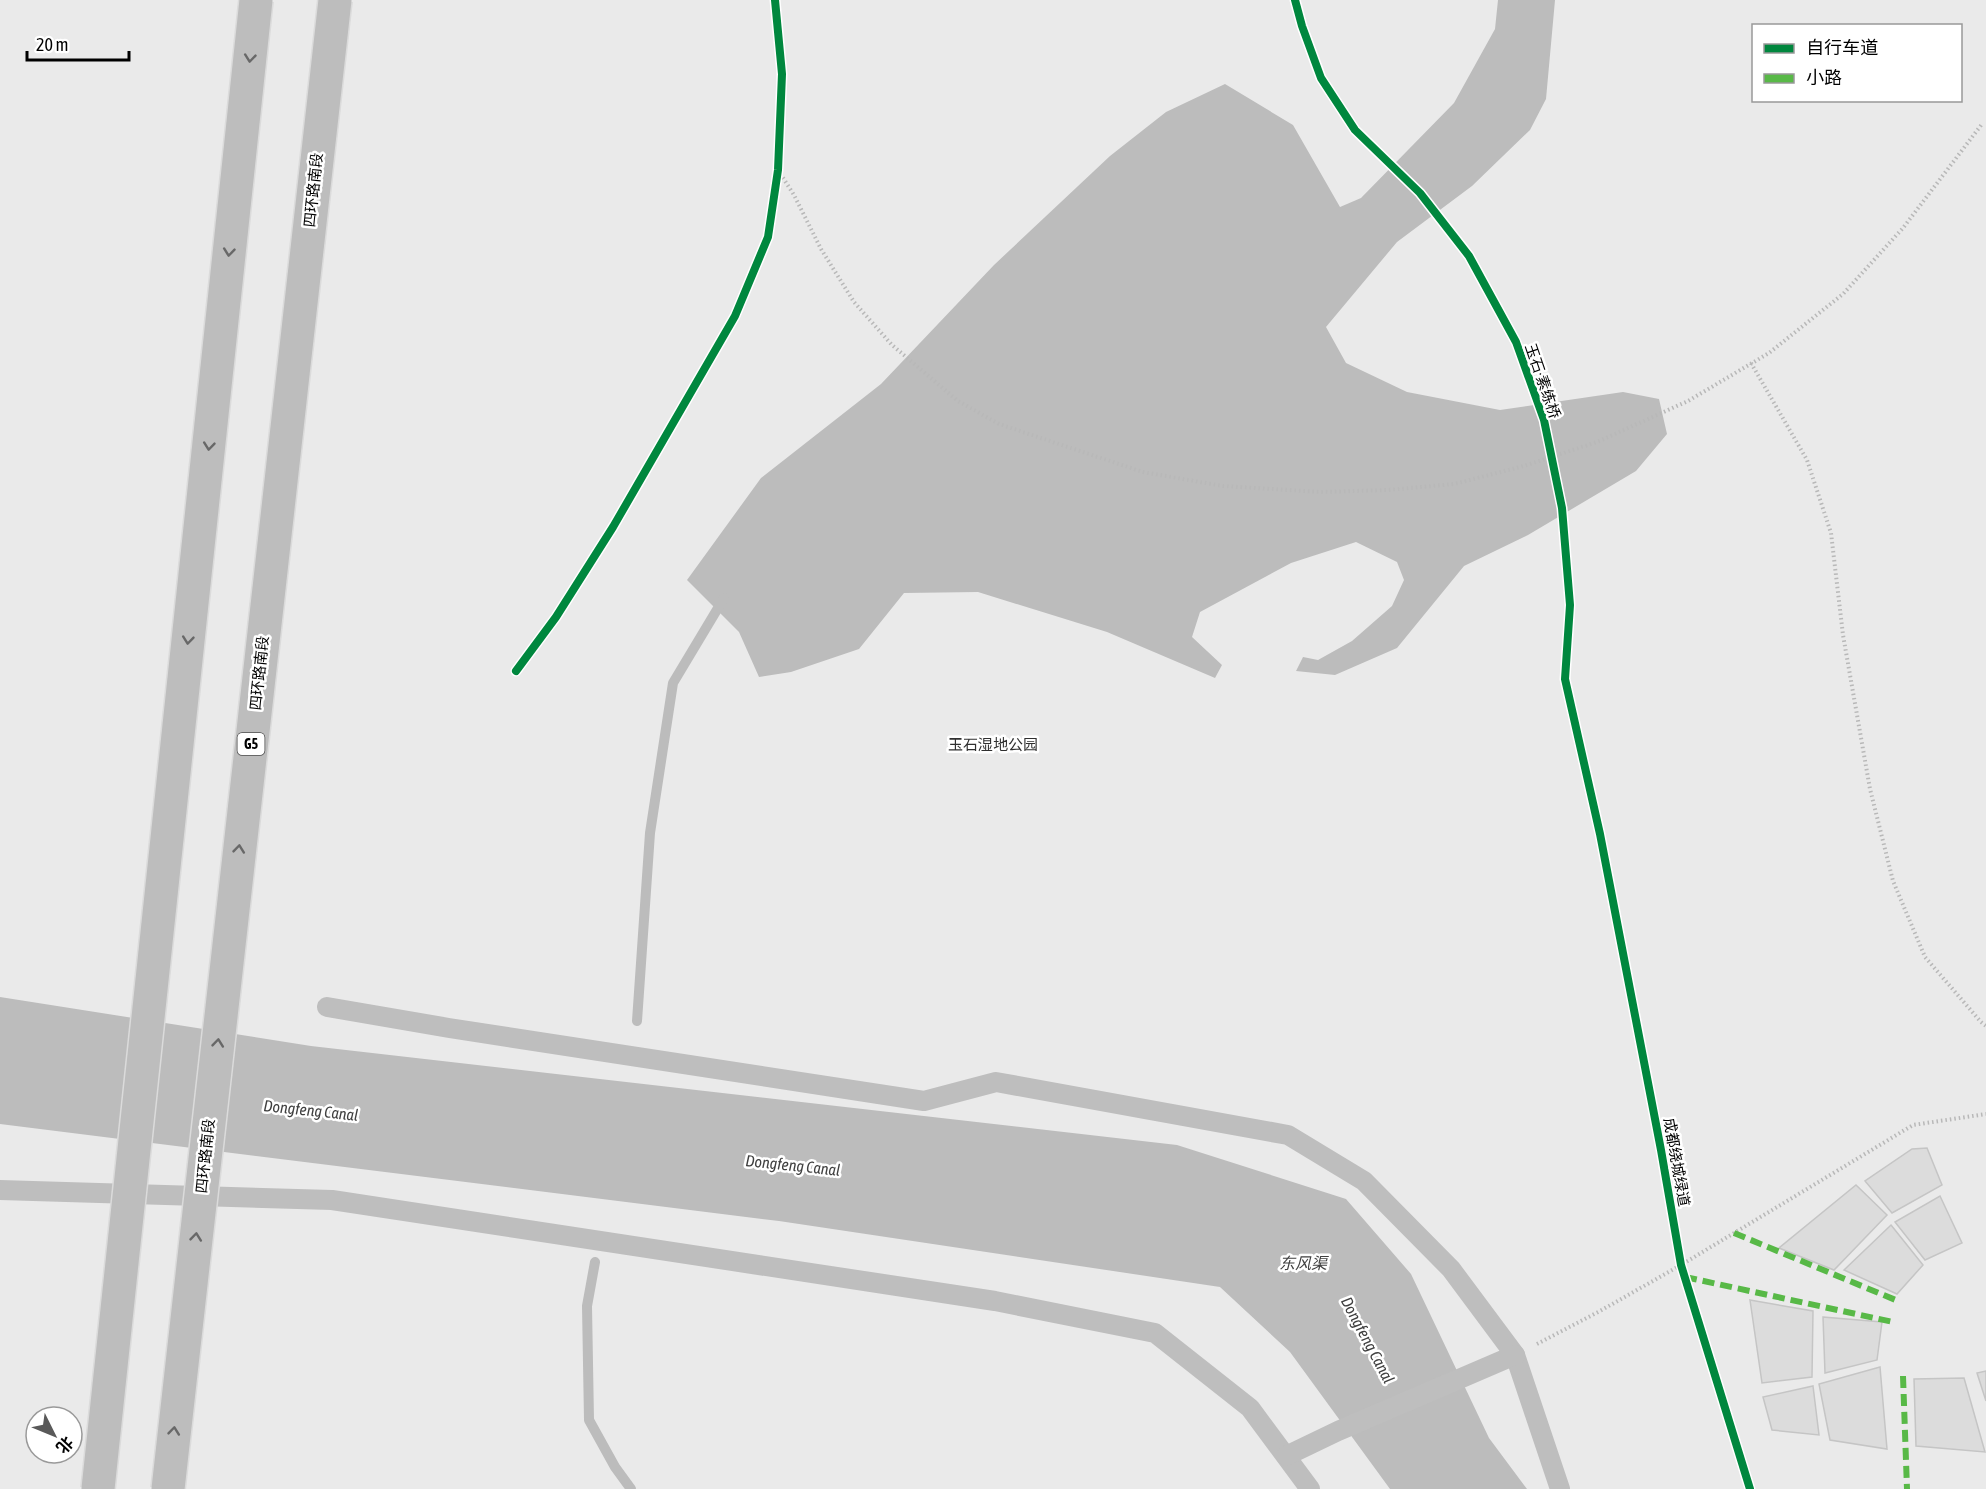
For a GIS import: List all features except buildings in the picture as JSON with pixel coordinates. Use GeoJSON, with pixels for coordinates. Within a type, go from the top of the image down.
{"type":"FeatureCollection","features":[{"type":"Feature","properties":{"kind":"highway"},"geometry":{"type":"LineString","coordinates":[[98,1489],[256,0]]}},
{"type":"Feature","properties":{"kind":"highway","name":"四环路南段"},"geometry":{"type":"LineString","coordinates":[[168,1489],[335,0]]}},
{"type":"Feature","properties":{"kind":"lane"},"geometry":{"type":"LineString","coordinates":[[327,1006],[449,1028],[924,1101],[996,1082],[1288,1136],[1364,1181],[1451,1269],[1515,1355],[1560,1489]]}},
{"type":"Feature","properties":{"kind":"lane"},"geometry":{"type":"LineString","coordinates":[[0,1190],[332,1200],[995,1301],[1155,1333],[1250,1408],[1310,1489]]}},
{"type":"Feature","properties":{"kind":"lane"},"geometry":{"type":"LineString","coordinates":[[1286,1456],[1338,1431],[1515,1355]]}},
{"type":"Feature","properties":{"kind":"path"},"geometry":{"type":"LineString","coordinates":[[778,170],[794,195],[821,249],[854,302],[892,345],[958,401],[999,424],[1143,472],[1223,486],[1321,492],[1388,490],[1454,484],[1524,466],[1597,442],[1688,401],[1769,353],[1843,294],[1903,228],[1982,124]]}},
{"type":"Feature","properties":{"kind":"path"},"geometry":{"type":"LineString","coordinates":[[777,182],[779,160]]}},
{"type":"Feature","properties":{"kind":"path"},"geometry":{"type":"LineString","coordinates":[[1751,363],[1807,460],[1831,533],[1844,635],[1870,789],[1893,880],[1925,957],[1980,1022],[1986,1026]]}},
{"type":"Feature","properties":{"kind":"path"},"geometry":{"type":"LineString","coordinates":[[1551,453],[1553,464]]}},
{"type":"Feature","properties":{"kind":"path"},"geometry":{"type":"LineString","coordinates":[[1515,1355],[1682,1268],[1913,1125],[1986,1114]]}},
{"type":"Feature","properties":{"kind":"path"},"geometry":{"type":"LineString","coordinates":[[1679,1253],[1682,1268]]}},
{"type":"Feature","properties":{"kind":"green space","name":"玉石湿地公园"},"geometry":{"type":"Polygon","coordinates":[[[0,0],[1986,0],[1986,1489],[0,1489],[0,0]]]}},
{"type":"Feature","properties":{"kind":"water"},"geometry":{"type":"Polygon","coordinates":[[[1498,0],[1555,0],[1546,99],[1530,130],[1472,186],[1397,242],[1326,327],[1346,363],[1407,392],[1500,410],[1623,392],[1659,399],[1667,434],[1636,471],[1528,535],[1464,566],[1397,648],[1335,675],[1296,671],[1303,657],[1318,660],[1352,641],[1392,606],[1404,580],[1397,562],[1356,542],[1291,563],[1200,612],[1192,637],[1222,665],[1215,678],[1107,632],[978,592],[904,593],[859,649],[791,672],[759,677],[739,632],[687,580],[761,478],[881,384],[994,265],[1110,156],[1166,112],[1225,84],[1293,125],[1340,207],[1361,198],[1454,103],[1495,29],[1498,0]]]}},
{"type":"Feature","properties":{"kind":"water","name":"东风渠"},"geometry":{"type":"Polygon","coordinates":[[[0,997],[311,1046],[1177,1145],[1346,1199],[1411,1274],[1489,1438],[1527,1489],[1390,1489],[1290,1352],[1220,1287],[779,1221],[0,1124],[0,997]]]}},
{"type":"Feature","properties":{"kind":"waterway"},"geometry":{"type":"LineString","coordinates":[[637,1021],[650,833],[673,683],[724,598]]}},
{"type":"Feature","properties":{"kind":"waterway"},"geometry":{"type":"LineString","coordinates":[[595,1262],[587,1306],[589,1420],[615,1467],[631,1489]]}},
{"type":"Feature","properties":{"kind":"marked path"},"geometry":{"type":"LineString","coordinates":[[1734,1233],[1898,1301]]}},
{"type":"Feature","properties":{"kind":"marked path"},"geometry":{"type":"LineString","coordinates":[[1685,1277],[1893,1322]]}},
{"type":"Feature","properties":{"kind":"marked path"},"geometry":{"type":"LineString","coordinates":[[1903,1376],[1907,1489]]}},
{"type":"Feature","properties":{"kind":"cycle path"},"geometry":{"type":"LineString","coordinates":[[516,671],[556,617],[613,527],[735,316],[768,237],[778,170],[782,74],[775,0]]}},
{"type":"Feature","properties":{"kind":"cycle path","name":"玉石·素练桥"},"geometry":{"type":"LineString","coordinates":[[1295,0],[1321,78],[1355,130],[1420,193],[1469,256],[1516,342],[1544,420],[1562,508],[1570,605],[1565,679],[1600,834],[1681,1265],[1750,1489]]}},
{"type":"Feature","properties":{"kind":"water label","name":"Dongfeng Canal"},"geometry":{"type":"Point","coordinates":[311,1110]}},
{"type":"Feature","properties":{"kind":"water label","name":"Dongfeng Canal"},"geometry":{"type":"Point","coordinates":[793,1165]}},
{"type":"Feature","properties":{"kind":"water label","name":"Dongfeng Canal"},"geometry":{"type":"Point","coordinates":[1368,1340]}}]}
